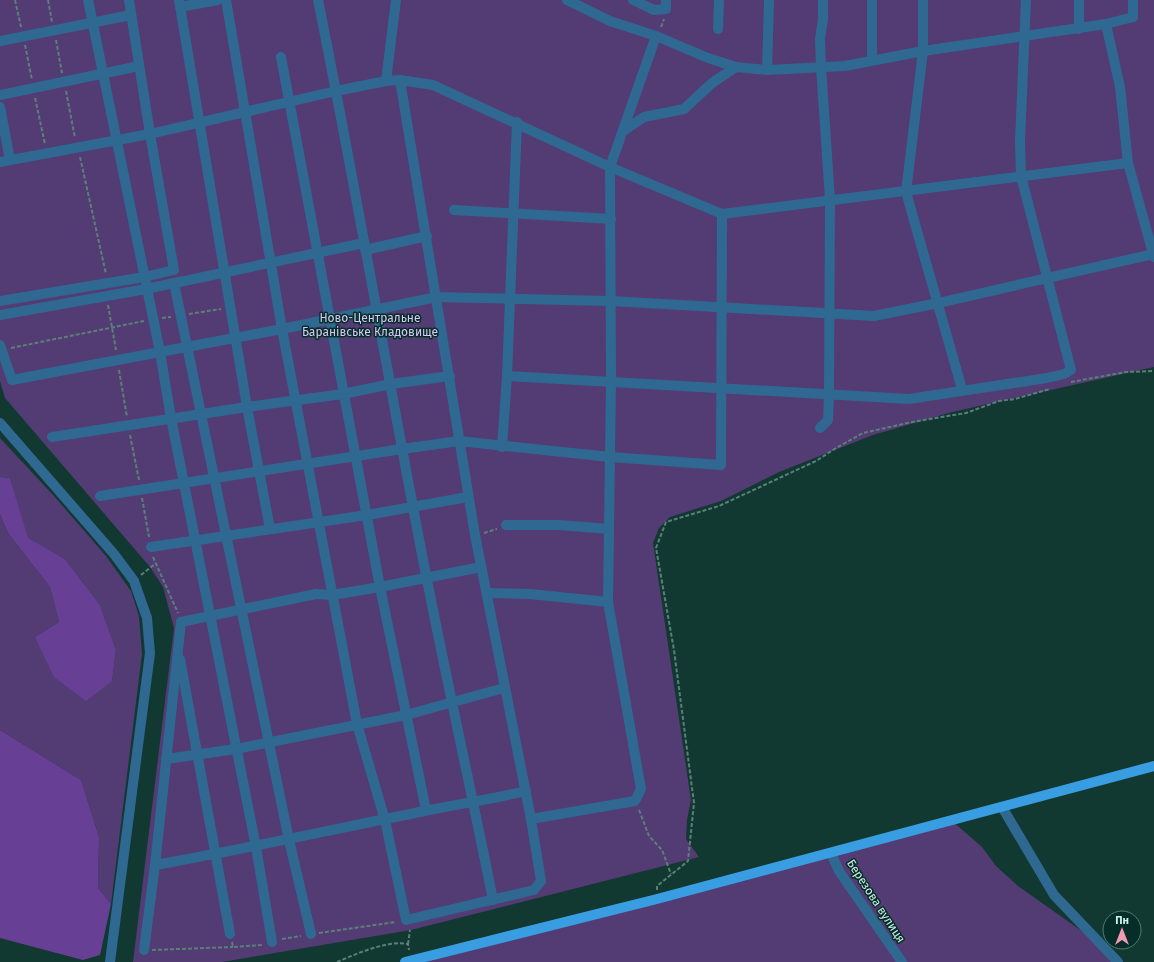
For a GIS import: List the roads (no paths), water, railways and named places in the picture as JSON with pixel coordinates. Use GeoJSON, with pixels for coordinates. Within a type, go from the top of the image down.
{"type":"FeatureCollection","features":[{"type":"Feature","properties":{"kind":"main road"},"geometry":{"type":"LineString","coordinates":[[408,961],[657,899],[1154,766]]}},
{"type":"Feature","properties":{"kind":"street"},"geometry":{"type":"LineString","coordinates":[[88,0],[160,352],[171,418],[256,847],[272,942]]}},
{"type":"Feature","properties":{"kind":"street"},"geometry":{"type":"LineString","coordinates":[[0,301],[144,277],[174,270],[150,134],[129,0]]}},
{"type":"Feature","properties":{"kind":"street"},"geometry":{"type":"LineString","coordinates":[[218,0],[179,4],[258,471],[270,529]]}},
{"type":"Feature","properties":{"kind":"street"},"geometry":{"type":"LineString","coordinates":[[226,0],[270,263],[357,724],[385,820],[406,920],[534,890],[541,881],[526,791],[504,688],[468,497],[437,296],[400,80]]}},
{"type":"Feature","properties":{"kind":"street"},"geometry":{"type":"LineString","coordinates":[[318,0],[413,508],[493,900]]}},
{"type":"Feature","properties":{"kind":"street"},"geometry":{"type":"LineString","coordinates":[[386,81],[396,0]]}},
{"type":"Feature","properties":{"kind":"street"},"geometry":{"type":"LineString","coordinates":[[568,0],[610,21],[656,36],[708,58],[736,67],[767,70],[845,66],[923,51],[1106,24],[1133,17],[1133,0]]}},
{"type":"Feature","properties":{"kind":"street"},"geometry":{"type":"LineString","coordinates":[[633,0],[654,10],[666,5]]}},
{"type":"Feature","properties":{"kind":"street"},"geometry":{"type":"LineString","coordinates":[[718,29],[719,0]]}},
{"type":"Feature","properties":{"kind":"street"},"geometry":{"type":"LineString","coordinates":[[767,70],[769,0]]}},
{"type":"Feature","properties":{"kind":"street"},"geometry":{"type":"LineString","coordinates":[[820,428],[828,420],[829,395],[830,200],[820,39],[823,19],[823,0]]}},
{"type":"Feature","properties":{"kind":"street"},"geometry":{"type":"LineString","coordinates":[[872,0],[872,60]]}},
{"type":"Feature","properties":{"kind":"street"},"geometry":{"type":"LineString","coordinates":[[923,0],[923,51],[906,192],[962,389]]}},
{"type":"Feature","properties":{"kind":"street"},"geometry":{"type":"LineString","coordinates":[[507,376],[721,387],[829,395],[909,398],[962,389],[1047,378],[1064,374],[1072,370],[1046,278],[1021,176],[1020,141],[1026,0]]}},
{"type":"Feature","properties":{"kind":"street"},"geometry":{"type":"LineString","coordinates":[[1079,0],[1079,29]]}},
{"type":"Feature","properties":{"kind":"street"},"geometry":{"type":"LineString","coordinates":[[0,42],[131,15]]}},
{"type":"Feature","properties":{"kind":"street"},"geometry":{"type":"LineString","coordinates":[[1,348],[12,380],[329,320],[437,296],[611,302],[829,312],[874,316],[1154,256],[1128,163],[1120,87],[1106,24]]}},
{"type":"Feature","properties":{"kind":"street"},"geometry":{"type":"LineString","coordinates":[[531,819],[635,801],[641,789],[608,602],[611,381],[610,167],[656,36]]}},
{"type":"Feature","properties":{"kind":"street"},"geometry":{"type":"LineString","coordinates":[[281,57],[316,252],[380,587],[426,810]]}},
{"type":"Feature","properties":{"kind":"street"},"geometry":{"type":"LineString","coordinates":[[0,95],[139,66]]}},
{"type":"Feature","properties":{"kind":"street"},"geometry":{"type":"LineString","coordinates":[[623,131],[644,117],[684,109],[712,83],[736,67]]}},
{"type":"Feature","properties":{"kind":"street"},"geometry":{"type":"LineString","coordinates":[[0,162],[117,141],[289,101],[386,81],[400,80],[433,84],[517,122],[610,167],[722,214],[1128,163]]}},
{"type":"Feature","properties":{"kind":"street"},"geometry":{"type":"LineString","coordinates":[[0,107],[10,160]]}},
{"type":"Feature","properties":{"kind":"street"},"geometry":{"type":"LineString","coordinates":[[502,447],[511,298],[517,122]]}},
{"type":"Feature","properties":{"kind":"street"},"geometry":{"type":"LineString","coordinates":[[454,210],[611,219]]}},
{"type":"Feature","properties":{"kind":"street"},"geometry":{"type":"LineString","coordinates":[[100,496],[402,449],[459,442],[610,457],[721,465],[722,214]]}},
{"type":"Feature","properties":{"kind":"street"},"geometry":{"type":"LineString","coordinates":[[0,315],[146,289],[316,252],[427,236]]}},
{"type":"Feature","properties":{"kind":"street"},"geometry":{"type":"LineString","coordinates":[[174,283],[200,414],[310,934]]}},
{"type":"Feature","properties":{"kind":"street"},"geometry":{"type":"LineString","coordinates":[[52,437],[247,406],[343,394],[391,384],[450,376]]}},
{"type":"Feature","properties":{"kind":"street"},"geometry":{"type":"LineString","coordinates":[[0,423],[114,554],[134,581],[147,618],[150,653],[110,962]]}},
{"type":"Feature","properties":{"kind":"street"},"geometry":{"type":"LineString","coordinates":[[151,547],[367,516],[468,497]]}},
{"type":"Feature","properties":{"kind":"street"},"geometry":{"type":"LineString","coordinates":[[506,525],[559,525],[609,529]]}},
{"type":"Feature","properties":{"kind":"street"},"geometry":{"type":"LineString","coordinates":[[144,950],[181,622],[316,594],[332,595],[481,567]]}},
{"type":"Feature","properties":{"kind":"street"},"geometry":{"type":"LineString","coordinates":[[487,593],[530,594],[608,602]]}},
{"type":"Feature","properties":{"kind":"street"},"geometry":{"type":"LineString","coordinates":[[178,648],[197,756],[217,854],[230,934]]}},
{"type":"Feature","properties":{"kind":"street"},"geometry":{"type":"LineString","coordinates":[[166,759],[197,756],[236,749],[406,715],[453,704],[504,688]]}},
{"type":"Feature","properties":{"kind":"street"},"geometry":{"type":"LineString","coordinates":[[154,865],[256,847],[426,810],[474,803],[526,791]]}},
{"type":"Feature","properties":{"kind":"street"},"geometry":{"type":"LineString","coordinates":[[1002,807],[1054,895],[1118,962]]}},
{"type":"Feature","properties":{"kind":"street","name":"Березова вулиця"},"geometry":{"type":"LineString","coordinates":[[831,852],[843,877],[902,962]]}},
{"type":"Feature","properties":{"kind":"park label","name":"Ново-Центральне Баранівське Кладовище"},"geometry":{"type":"Point","coordinates":[370,325]}}]}
